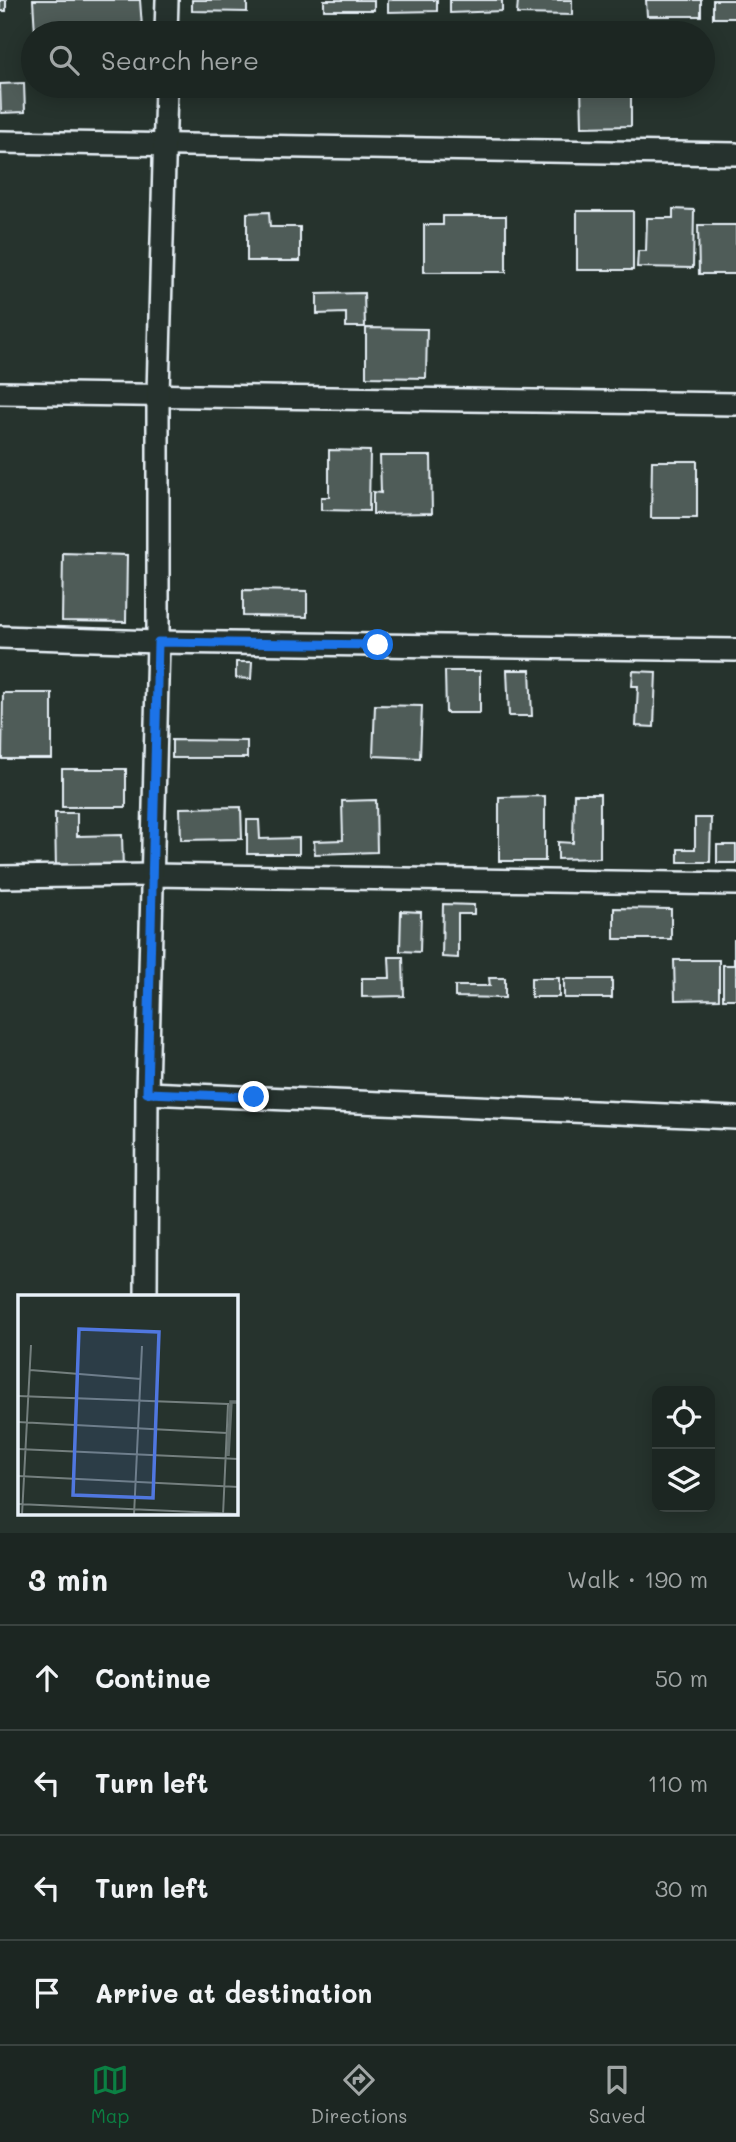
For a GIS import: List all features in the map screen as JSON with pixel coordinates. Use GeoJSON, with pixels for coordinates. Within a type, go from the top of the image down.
{"type":"FeatureCollection","features":[{"type":"Feature","properties":{"kind":"street"},"geometry":{"type":"LineString","coordinates":[[166,21],[167,0]]}},
{"type":"Feature","properties":{"kind":"street"},"geometry":{"type":"LineString","coordinates":[[146,1295],[147,1093],[158,642],[158,395],[166,98]]}},
{"type":"Feature","properties":{"kind":"street"},"geometry":{"type":"LineString","coordinates":[[0,142],[736,154]]}},
{"type":"Feature","properties":{"kind":"street"},"geometry":{"type":"LineString","coordinates":[[0,393],[736,404]]}},
{"type":"Feature","properties":{"kind":"street"},"geometry":{"type":"LineString","coordinates":[[0,637],[158,642],[736,650]]}},
{"type":"Feature","properties":{"kind":"street"},"geometry":{"type":"LineString","coordinates":[[0,877],[152,875],[736,884]]}},
{"type":"Feature","properties":{"kind":"street"},"geometry":{"type":"LineString","coordinates":[[147,1093],[736,1118]]}},
{"type":"Feature","properties":{"kind":"building"},"geometry":{"type":"Polygon","coordinates":[[[0,0],[6,0],[6,11],[0,11],[0,0]]]}},
{"type":"Feature","properties":{"kind":"building"},"geometry":{"type":"Polygon","coordinates":[[[33,0],[140,0],[142,21],[34,21],[33,0]]]}},
{"type":"Feature","properties":{"kind":"building"},"geometry":{"type":"Polygon","coordinates":[[[192,0],[247,0],[247,12],[192,11],[192,0]]]}},
{"type":"Feature","properties":{"kind":"building"},"geometry":{"type":"Polygon","coordinates":[[[324,0],[374,0],[374,10],[324,10],[324,0]]]}},
{"type":"Feature","properties":{"kind":"building"},"geometry":{"type":"Polygon","coordinates":[[[388,0],[437,0],[437,11],[388,12],[388,0]]]}},
{"type":"Feature","properties":{"kind":"building"},"geometry":{"type":"Polygon","coordinates":[[[450,0],[502,0],[502,11],[450,13],[450,0]]]}},
{"type":"Feature","properties":{"kind":"building"},"geometry":{"type":"Polygon","coordinates":[[[518,0],[572,0],[572,15],[517,14],[518,0]]]}},
{"type":"Feature","properties":{"kind":"building"},"geometry":{"type":"Polygon","coordinates":[[[646,0],[701,0],[701,16],[647,16],[646,0]]]}},
{"type":"Feature","properties":{"kind":"building"},"geometry":{"type":"Polygon","coordinates":[[[713,0],[736,0],[736,18],[713,18],[713,0]]]}},
{"type":"Feature","properties":{"kind":"building"},"geometry":{"type":"Polygon","coordinates":[[[21,83],[25,112],[1,113],[0,84],[21,83]]]}},
{"type":"Feature","properties":{"kind":"building"},"geometry":{"type":"Polygon","coordinates":[[[581,98],[631,98],[631,126],[582,127],[581,98]]]}},
{"type":"Feature","properties":{"kind":"building"},"geometry":{"type":"Polygon","coordinates":[[[673,209],[694,210],[693,268],[637,267],[638,251],[646,251],[647,218],[673,218],[673,209]]]}},
{"type":"Feature","properties":{"kind":"building"},"geometry":{"type":"Polygon","coordinates":[[[577,211],[633,211],[633,270],[577,270],[577,211]]]}},
{"type":"Feature","properties":{"kind":"building"},"geometry":{"type":"Polygon","coordinates":[[[269,212],[270,227],[300,227],[300,261],[247,261],[247,213],[269,212]]]}},
{"type":"Feature","properties":{"kind":"building"},"geometry":{"type":"Polygon","coordinates":[[[443,216],[506,216],[506,272],[424,272],[424,225],[443,225],[443,216]]]}},
{"type":"Feature","properties":{"kind":"building"},"geometry":{"type":"Polygon","coordinates":[[[698,225],[736,225],[736,274],[699,274],[698,225]]]}},
{"type":"Feature","properties":{"kind":"building"},"geometry":{"type":"Polygon","coordinates":[[[364,293],[365,327],[346,327],[346,313],[317,314],[317,294],[364,293]]]}},
{"type":"Feature","properties":{"kind":"building"},"geometry":{"type":"Polygon","coordinates":[[[366,328],[427,329],[426,378],[366,377],[366,328]]]}},
{"type":"Feature","properties":{"kind":"building"},"geometry":{"type":"Polygon","coordinates":[[[329,450],[370,451],[369,511],[321,510],[321,497],[329,497],[329,450]]]}},
{"type":"Feature","properties":{"kind":"building"},"geometry":{"type":"Polygon","coordinates":[[[380,456],[431,456],[432,513],[373,514],[373,492],[381,493],[380,456]]]}},
{"type":"Feature","properties":{"kind":"building"},"geometry":{"type":"Polygon","coordinates":[[[652,461],[697,461],[697,518],[651,518],[652,461]]]}},
{"type":"Feature","properties":{"kind":"building"},"geometry":{"type":"Polygon","coordinates":[[[63,553],[127,555],[126,622],[62,621],[63,553]]]}},
{"type":"Feature","properties":{"kind":"building"},"geometry":{"type":"Polygon","coordinates":[[[243,590],[307,591],[307,617],[243,616],[243,590]]]}},
{"type":"Feature","properties":{"kind":"building"},"geometry":{"type":"Polygon","coordinates":[[[236,662],[252,662],[251,679],[236,678],[236,662]]]}},
{"type":"Feature","properties":{"kind":"building"},"geometry":{"type":"Polygon","coordinates":[[[507,670],[530,670],[532,716],[509,716],[507,670]]]}},
{"type":"Feature","properties":{"kind":"building"},"geometry":{"type":"Polygon","coordinates":[[[445,671],[480,671],[480,713],[446,713],[445,671]]]}},
{"type":"Feature","properties":{"kind":"building"},"geometry":{"type":"Polygon","coordinates":[[[633,671],[656,672],[654,727],[636,726],[638,686],[632,686],[633,671]]]}},
{"type":"Feature","properties":{"kind":"building"},"geometry":{"type":"Polygon","coordinates":[[[3,693],[52,693],[52,759],[2,759],[3,693]]]}},
{"type":"Feature","properties":{"kind":"building"},"geometry":{"type":"Polygon","coordinates":[[[375,705],[422,706],[420,758],[373,756],[375,705]]]}},
{"type":"Feature","properties":{"kind":"building"},"geometry":{"type":"Polygon","coordinates":[[[172,740],[247,741],[247,758],[172,758],[172,740]]]}},
{"type":"Feature","properties":{"kind":"building"},"geometry":{"type":"Polygon","coordinates":[[[62,769],[126,769],[126,807],[62,807],[62,769]]]}},
{"type":"Feature","properties":{"kind":"building"},"geometry":{"type":"Polygon","coordinates":[[[574,794],[600,794],[600,858],[558,859],[558,842],[573,843],[574,794]]]}},
{"type":"Feature","properties":{"kind":"building"},"geometry":{"type":"Polygon","coordinates":[[[545,796],[545,861],[499,861],[499,797],[545,796]]]}},
{"type":"Feature","properties":{"kind":"building"},"geometry":{"type":"Polygon","coordinates":[[[376,800],[377,852],[315,854],[314,841],[343,840],[342,801],[376,800]]]}},
{"type":"Feature","properties":{"kind":"building"},"geometry":{"type":"Polygon","coordinates":[[[241,807],[242,839],[181,840],[180,808],[241,807]]]}},
{"type":"Feature","properties":{"kind":"building"},"geometry":{"type":"Polygon","coordinates":[[[55,813],[77,813],[77,836],[122,835],[123,869],[56,871],[55,813]]]}},
{"type":"Feature","properties":{"kind":"building"},"geometry":{"type":"Polygon","coordinates":[[[695,818],[711,818],[710,862],[678,862],[678,849],[695,849],[695,818]]]}},
{"type":"Feature","properties":{"kind":"building"},"geometry":{"type":"Polygon","coordinates":[[[247,820],[259,820],[260,839],[299,838],[299,854],[247,854],[247,820]]]}},
{"type":"Feature","properties":{"kind":"building"},"geometry":{"type":"Polygon","coordinates":[[[717,845],[736,845],[736,863],[717,863],[717,845]]]}},
{"type":"Feature","properties":{"kind":"building"},"geometry":{"type":"Polygon","coordinates":[[[443,904],[474,905],[474,914],[458,914],[458,958],[442,957],[443,904]]]}},
{"type":"Feature","properties":{"kind":"building"},"geometry":{"type":"Polygon","coordinates":[[[614,908],[671,909],[671,939],[614,939],[614,908]]]}},
{"type":"Feature","properties":{"kind":"building"},"geometry":{"type":"Polygon","coordinates":[[[401,911],[421,912],[420,952],[400,951],[401,911]]]}},
{"type":"Feature","properties":{"kind":"building"},"geometry":{"type":"Polygon","coordinates":[[[734,940],[736,999],[723,999],[723,965],[734,965],[734,940]]]}},
{"type":"Feature","properties":{"kind":"building"},"geometry":{"type":"Polygon","coordinates":[[[389,957],[403,957],[404,996],[362,997],[362,978],[390,978],[389,957]]]}},
{"type":"Feature","properties":{"kind":"building"},"geometry":{"type":"Polygon","coordinates":[[[674,960],[719,960],[719,999],[675,1000],[674,960]]]}},
{"type":"Feature","properties":{"kind":"building"},"geometry":{"type":"Polygon","coordinates":[[[489,978],[505,978],[505,998],[455,997],[455,986],[490,986],[489,978]]]}},
{"type":"Feature","properties":{"kind":"building"},"geometry":{"type":"Polygon","coordinates":[[[531,978],[559,978],[559,997],[531,997],[531,978]]]}},
{"type":"Feature","properties":{"kind":"building"},"geometry":{"type":"Polygon","coordinates":[[[564,979],[612,979],[612,998],[564,998],[564,979]]]}},
{"type":"Feature","properties":{"kind":"route"},"geometry":{"type":"LineString","coordinates":[[254,1097],[147,1093],[158,642],[378,645]]}}]}
